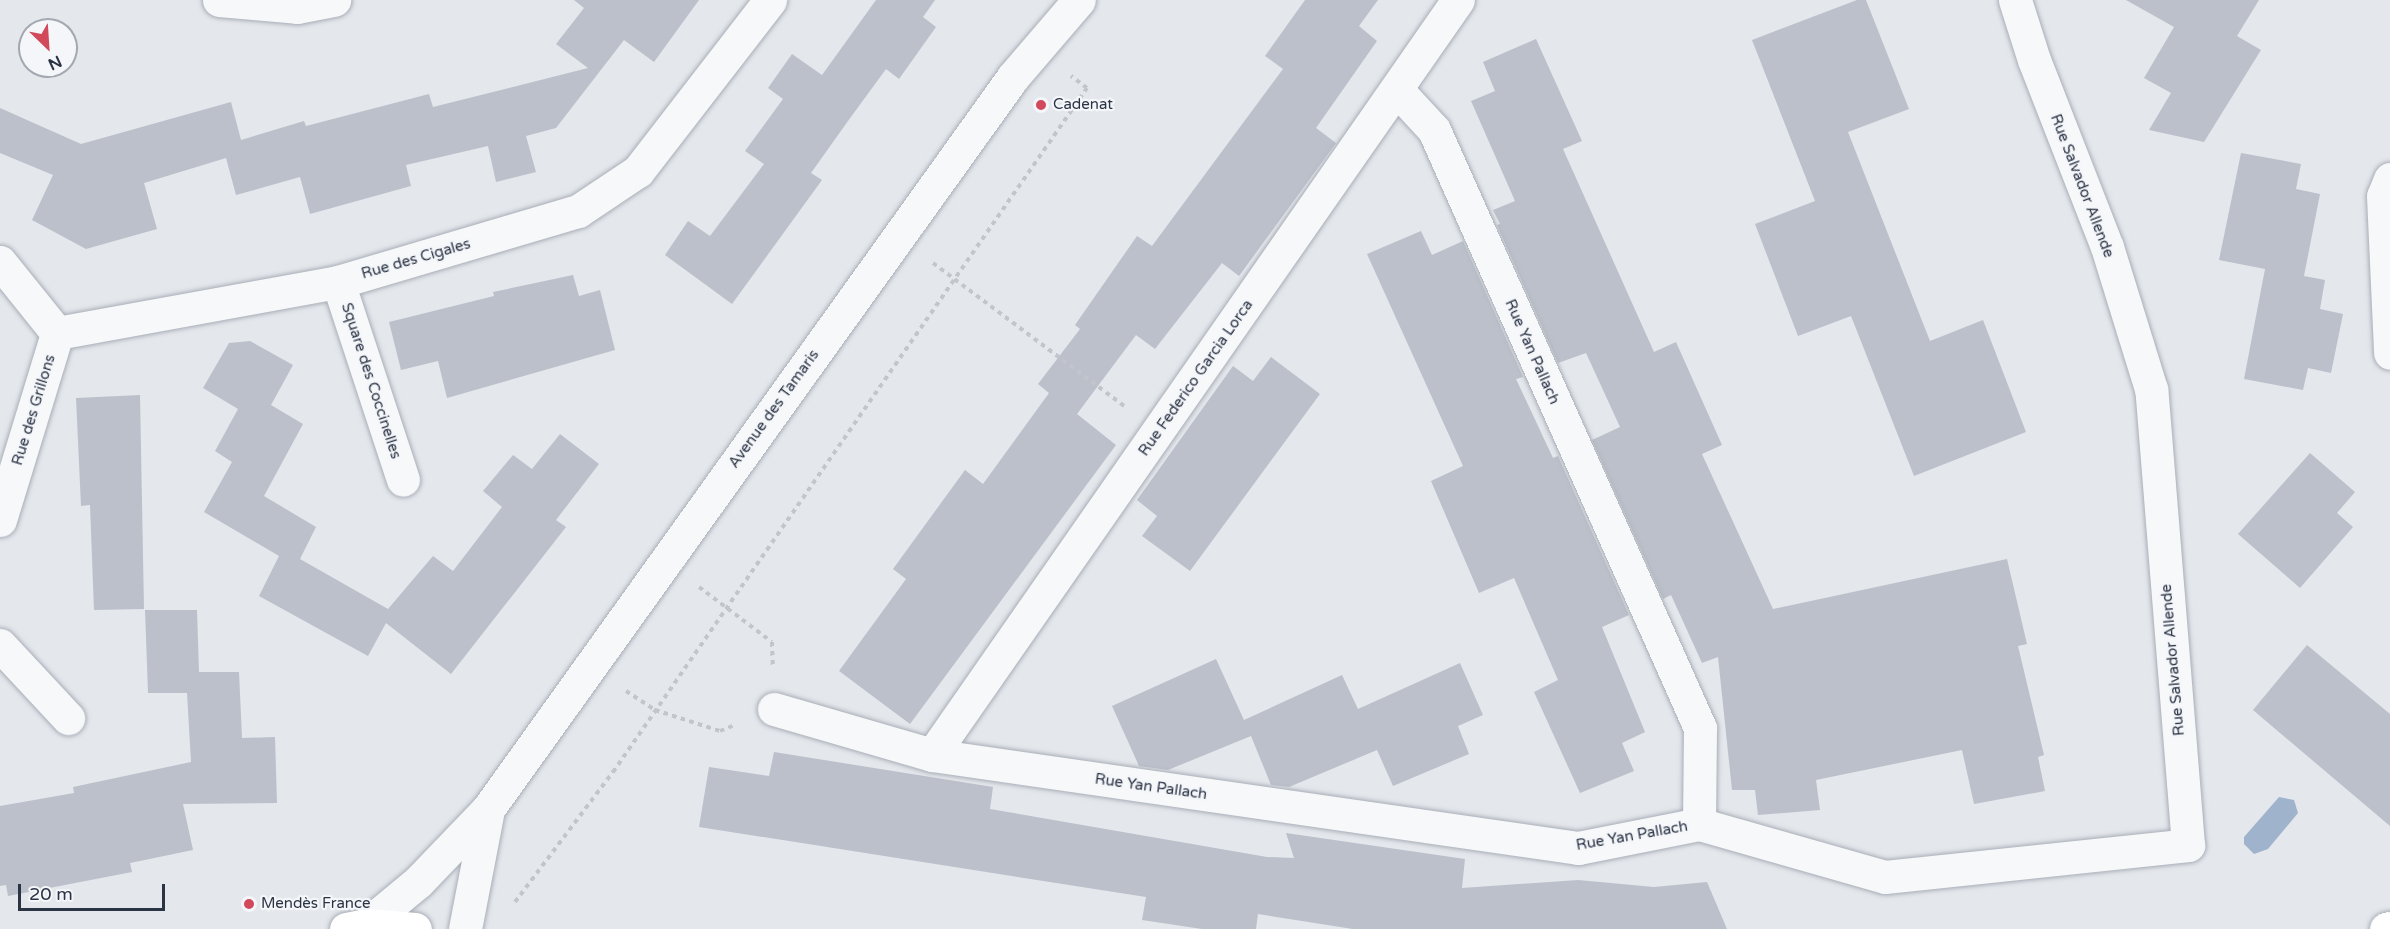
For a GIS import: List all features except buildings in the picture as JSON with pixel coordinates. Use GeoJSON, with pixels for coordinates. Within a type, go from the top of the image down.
{"type":"FeatureCollection","features":[{"type":"Feature","properties":{"kind":"street"},"geometry":{"type":"LineString","coordinates":[[219,0],[297,7],[334,0]]}},
{"type":"Feature","properties":{"kind":"street","name":"Rue des Cigales"},"geometry":{"type":"LineString","coordinates":[[57,333],[338,282],[578,212],[638,171],[770,0]]}},
{"type":"Feature","properties":{"kind":"street","name":"Rue Federico Garcia Lorca"},"geometry":{"type":"LineString","coordinates":[[932,755],[1398,91],[1458,0]]}},
{"type":"Feature","properties":{"kind":"street","name":"Rue Salvador Allende"},"geometry":{"type":"LineString","coordinates":[[1699,824],[1885,877],[2188,845],[2151,390],[2107,247],[2034,60],[2015,0]]}},
{"type":"Feature","properties":{"kind":"street","name":"Avenue des Tamaris"},"geometry":{"type":"LineString","coordinates":[[356,927],[418,882],[488,809],[897,237],[1072,5]]}},
{"type":"Feature","properties":{"kind":"street","name":"Rue Yan Pallach"},"geometry":{"type":"LineString","coordinates":[[774,709],[932,755],[1578,848],[1699,824],[1700,728],[1434,130],[1398,91]]}},
{"type":"Feature","properties":{"kind":"street"},"geometry":{"type":"LineString","coordinates":[[2390,179],[2383,196],[2390,353]]}},
{"type":"Feature","properties":{"kind":"street"},"geometry":{"type":"LineString","coordinates":[[0,262],[57,333]]}},
{"type":"Feature","properties":{"kind":"street","name":"Square des Coccinelles"},"geometry":{"type":"LineString","coordinates":[[338,282],[403,480]]}},
{"type":"Feature","properties":{"kind":"street","name":"Rue des Grillons"},"geometry":{"type":"LineString","coordinates":[[0,520],[57,333]]}},
{"type":"Feature","properties":{"kind":"street"},"geometry":{"type":"LineString","coordinates":[[0,645],[68,718]]}},
{"type":"Feature","properties":{"kind":"street","name":"Avenue des Tamaris"},"geometry":{"type":"LineString","coordinates":[[465,929],[488,809]]}},
{"type":"Feature","properties":{"kind":"street"},"geometry":{"type":"LineString","coordinates":[[356,927],[415,929]]}},
{"type":"Feature","properties":{"kind":"path"},"geometry":{"type":"LineString","coordinates":[[506,911],[530,885],[655,710],[1087,88],[1037,49]]}},
{"type":"Feature","properties":{"kind":"path"},"geometry":{"type":"LineString","coordinates":[[897,237],[1158,432]]}},
{"type":"Feature","properties":{"kind":"path"},"geometry":{"type":"LineString","coordinates":[[589,667],[655,710],[720,731],[774,709],[772,642],[728,606],[664,562]]}},
{"type":"Feature","properties":{"kind":"water"},"geometry":{"type":"Polygon","coordinates":[[[2279,797],[2294,800],[2298,813],[2268,849],[2254,854],[2244,844],[2244,837],[2279,797]]]}},
{"type":"Feature","properties":{"kind":"place","name":"Cadenat"},"geometry":{"type":"Point","coordinates":[1041,105]}},
{"type":"Feature","properties":{"kind":"place","name":"Mendès France"},"geometry":{"type":"Point","coordinates":[249,904]}}]}
